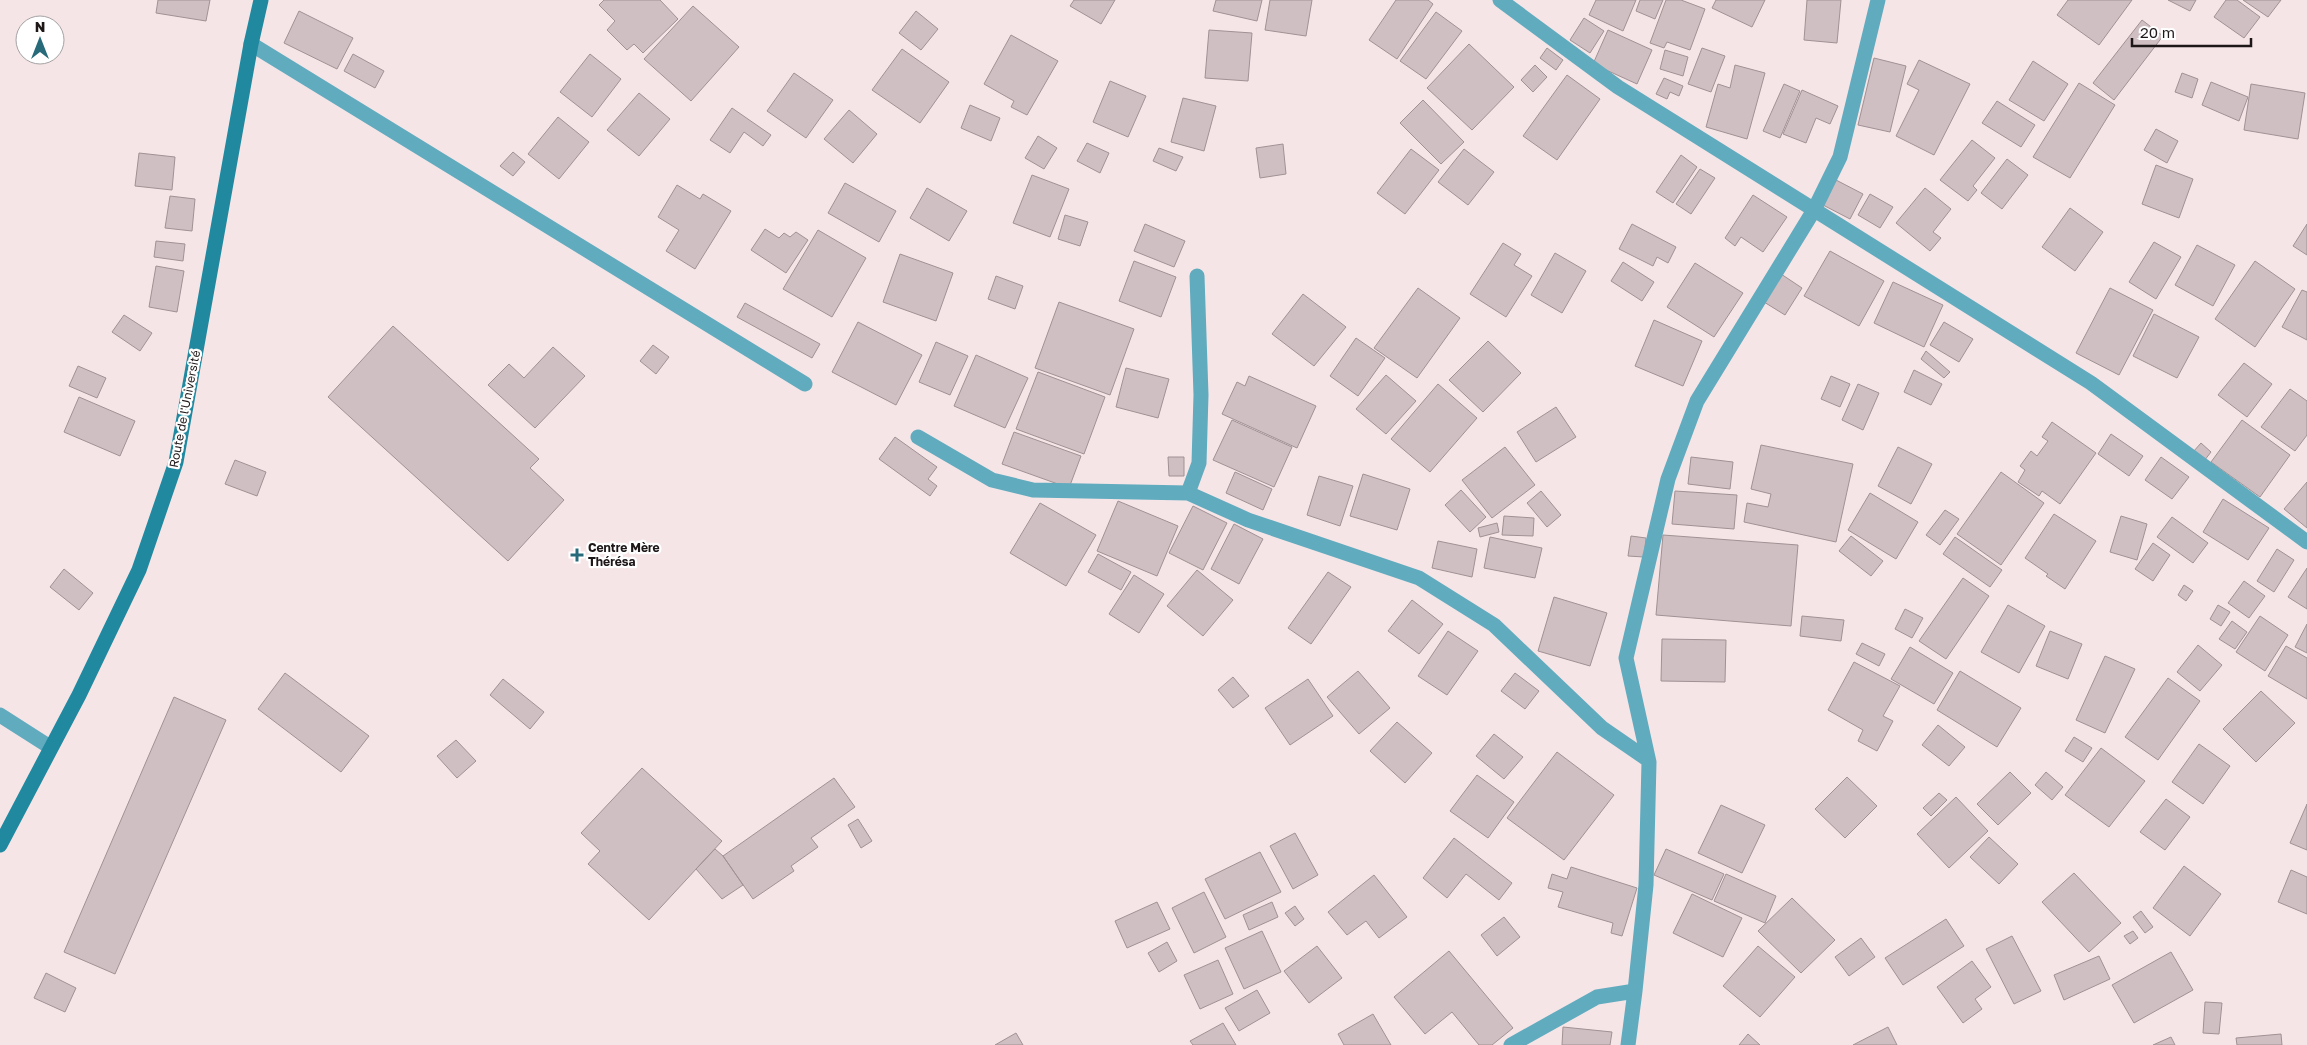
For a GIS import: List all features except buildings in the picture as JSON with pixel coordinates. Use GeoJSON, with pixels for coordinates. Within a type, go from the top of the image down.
{"type":"FeatureCollection","features":[{"type":"Feature","properties":{"kind":"street","name":"Route de l'Université"},"geometry":{"type":"LineString","coordinates":[[0,845],[79,695],[139,570],[176,462],[251,44],[261,0]]}},
{"type":"Feature","properties":{"kind":"street"},"geometry":{"type":"LineString","coordinates":[[1500,0],[1618,87],[2091,383],[2307,542]]}},
{"type":"Feature","properties":{"kind":"street"},"geometry":{"type":"LineString","coordinates":[[1628,1045],[1646,885],[1649,762],[1626,658],[1668,479],[1697,401],[1814,210],[1840,157],[1878,0]]}},
{"type":"Feature","properties":{"kind":"street"},"geometry":{"type":"LineString","coordinates":[[251,44],[805,384]]}},
{"type":"Feature","properties":{"kind":"street"},"geometry":{"type":"LineString","coordinates":[[1188,493],[1199,463],[1201,395],[1196,276]]}},
{"type":"Feature","properties":{"kind":"street"},"geometry":{"type":"LineString","coordinates":[[918,437],[992,480],[1033,490],[1188,493],[1248,520],[1419,578],[1494,625],[1602,728],[1648,759]]}},
{"type":"Feature","properties":{"kind":"street"},"geometry":{"type":"LineString","coordinates":[[0,715],[50,747]]}},
{"type":"Feature","properties":{"kind":"street"},"geometry":{"type":"LineString","coordinates":[[1511,1045],[1597,997],[1635,991]]}},
{"type":"Feature","properties":{"kind":"place","name":"Centre Mère Thérésa"},"geometry":{"type":"Point","coordinates":[577,555]}}]}
